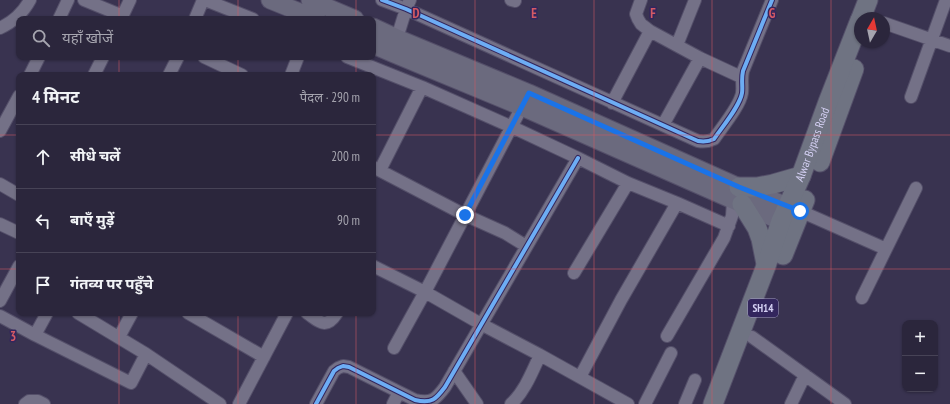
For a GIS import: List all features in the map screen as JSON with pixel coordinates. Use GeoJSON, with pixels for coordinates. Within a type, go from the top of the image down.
{"type":"FeatureCollection","features":[{"type":"Feature","properties":{"kind":"main road"},"geometry":{"type":"LineString","coordinates":[[270,0],[314,12],[337,16]]}},
{"type":"Feature","properties":{"kind":"main road","name":"Alwar Bypass Road"},"geometry":{"type":"LineString","coordinates":[[863,12],[868,0]]}},
{"type":"Feature","properties":{"kind":"main road"},"geometry":{"type":"LineString","coordinates":[[876,12],[881,0]]}},
{"type":"Feature","properties":{"kind":"main road"},"geometry":{"type":"LineString","coordinates":[[376,28],[526,100],[738,198],[791,216]]}},
{"type":"Feature","properties":{"kind":"main road","name":"Alwar Bypass Road"},"geometry":{"type":"LineString","coordinates":[[791,216],[801,176],[854,35]]}},
{"type":"Feature","properties":{"kind":"main road"},"geometry":{"type":"LineString","coordinates":[[376,46],[526,100]]}},
{"type":"Feature","properties":{"kind":"main road","name":"Alwar Bypass Road"},"geometry":{"type":"LineString","coordinates":[[713,404],[766,266],[791,216],[816,174],[863,48]]}},
{"type":"Feature","properties":{"kind":"main road"},"geometry":{"type":"LineString","coordinates":[[738,198],[757,187],[801,176]]}},
{"type":"Feature","properties":{"kind":"main road"},"geometry":{"type":"LineString","coordinates":[[738,198],[754,222],[759,234],[764,251],[766,266]]}},
{"type":"Feature","properties":{"kind":"main road","name":"SH14"},"geometry":{"type":"LineString","coordinates":[[726,404],[752,337],[791,216]]}},
{"type":"Feature","properties":{"kind":"street"},"geometry":{"type":"LineString","coordinates":[[18,16],[22,13],[30,0]]}},
{"type":"Feature","properties":{"kind":"street"},"geometry":{"type":"LineString","coordinates":[[60,16],[68,0]]}},
{"type":"Feature","properties":{"kind":"street"},"geometry":{"type":"LineString","coordinates":[[84,0],[118,16]]}},
{"type":"Feature","properties":{"kind":"street"},"geometry":{"type":"LineString","coordinates":[[123,16],[130,0]]}},
{"type":"Feature","properties":{"kind":"street"},"geometry":{"type":"LineString","coordinates":[[196,16],[204,0],[245,16]]}},
{"type":"Feature","properties":{"kind":"street"},"geometry":{"type":"LineString","coordinates":[[382,0],[408,5],[612,103],[698,141],[705,142],[714,139],[740,99],[743,88],[741,77],[745,64],[772,0]]}},
{"type":"Feature","properties":{"kind":"street"},"geometry":{"type":"LineString","coordinates":[[641,0],[636,14],[641,24],[650,31],[700,58],[741,77]]}},
{"type":"Feature","properties":{"kind":"street"},"geometry":{"type":"LineString","coordinates":[[677,45],[695,0]]}},
{"type":"Feature","properties":{"kind":"street"},"geometry":{"type":"LineString","coordinates":[[911,97],[946,0]]}},
{"type":"Feature","properties":{"kind":"street"},"geometry":{"type":"LineString","coordinates":[[397,38],[408,5]]}},
{"type":"Feature","properties":{"kind":"street"},"geometry":{"type":"LineString","coordinates":[[0,28],[16,18]]}},
{"type":"Feature","properties":{"kind":"street"},"geometry":{"type":"LineString","coordinates":[[890,25],[950,46]]}},
{"type":"Feature","properties":{"kind":"street"},"geometry":{"type":"LineString","coordinates":[[612,103],[650,31]]}},
{"type":"Feature","properties":{"kind":"street"},"geometry":{"type":"LineString","coordinates":[[663,125],[700,58]]}},
{"type":"Feature","properties":{"kind":"street"},"geometry":{"type":"LineString","coordinates":[[32,72],[38,60]]}},
{"type":"Feature","properties":{"kind":"street"},"geometry":{"type":"LineString","coordinates":[[96,72],[102,60]]}},
{"type":"Feature","properties":{"kind":"street"},"geometry":{"type":"LineString","coordinates":[[170,72],[176,60]]}},
{"type":"Feature","properties":{"kind":"street"},"geometry":{"type":"LineString","coordinates":[[210,60],[236,72]]}},
{"type":"Feature","properties":{"kind":"street"},"geometry":{"type":"LineString","coordinates":[[292,72],[297,60]]}},
{"type":"Feature","properties":{"kind":"street"},"geometry":{"type":"LineString","coordinates":[[354,60],[422,87],[512,127],[628,183],[677,202],[729,226]]}},
{"type":"Feature","properties":{"kind":"street"},"geometry":{"type":"LineString","coordinates":[[422,87],[377,168],[465,215],[505,233],[526,246]]}},
{"type":"Feature","properties":{"kind":"street"},"geometry":{"type":"LineString","coordinates":[[394,348],[526,100]]}},
{"type":"Feature","properties":{"kind":"street"},"geometry":{"type":"LineString","coordinates":[[0,131],[16,102]]}},
{"type":"Feature","properties":{"kind":"street"},"geometry":{"type":"LineString","coordinates":[[316,404],[334,372],[343,366],[362,373],[416,400],[430,402],[434,400],[445,387],[578,158]]}},
{"type":"Feature","properties":{"kind":"street"},"geometry":{"type":"LineString","coordinates":[[574,273],[628,183]]}},
{"type":"Feature","properties":{"kind":"street"},"geometry":{"type":"LineString","coordinates":[[0,184],[16,193]]}},
{"type":"Feature","properties":{"kind":"street"},"geometry":{"type":"LineString","coordinates":[[862,298],[916,188]]}},
{"type":"Feature","properties":{"kind":"street"},"geometry":{"type":"LineString","coordinates":[[667,336],[721,243],[729,226],[738,198]]}},
{"type":"Feature","properties":{"kind":"street"},"geometry":{"type":"LineString","coordinates":[[580,377],[621,300],[677,202]]}},
{"type":"Feature","properties":{"kind":"street"},"geometry":{"type":"LineString","coordinates":[[791,216],[886,249]]}},
{"type":"Feature","properties":{"kind":"street"},"geometry":{"type":"LineString","coordinates":[[0,224],[16,232]]}},
{"type":"Feature","properties":{"kind":"street"},"geometry":{"type":"LineString","coordinates":[[376,268],[425,292],[628,404]]}},
{"type":"Feature","properties":{"kind":"street"},"geometry":{"type":"LineString","coordinates":[[0,301],[16,272]]}},
{"type":"Feature","properties":{"kind":"street"},"geometry":{"type":"LineString","coordinates":[[0,316],[131,383],[146,354]]}},
{"type":"Feature","properties":{"kind":"street"},"geometry":{"type":"LineString","coordinates":[[35,335],[45,316]]}},
{"type":"Feature","properties":{"kind":"street"},"geometry":{"type":"LineString","coordinates":[[83,316],[146,354],[220,404]]}},
{"type":"Feature","properties":{"kind":"street"},"geometry":{"type":"LineString","coordinates":[[119,337],[130,316]]}},
{"type":"Feature","properties":{"kind":"street"},"geometry":{"type":"LineString","coordinates":[[193,316],[264,357]]}},
{"type":"Feature","properties":{"kind":"street"},"geometry":{"type":"LineString","coordinates":[[239,404],[285,316]]}},
{"type":"Feature","properties":{"kind":"street"},"geometry":{"type":"LineString","coordinates":[[312,316],[319,321],[327,323],[335,316]]}},
{"type":"Feature","properties":{"kind":"street"},"geometry":{"type":"LineString","coordinates":[[752,337],[845,404]]}},
{"type":"Feature","properties":{"kind":"street"},"geometry":{"type":"LineString","coordinates":[[645,404],[671,353]]}},
{"type":"Feature","properties":{"kind":"street"},"geometry":{"type":"LineString","coordinates":[[511,404],[517,399],[540,355]]}},
{"type":"Feature","properties":{"kind":"street"},"geometry":{"type":"LineString","coordinates":[[454,371],[477,404]]}},
{"type":"Feature","properties":{"kind":"street"},"geometry":{"type":"LineString","coordinates":[[791,404],[805,375]]}},
{"type":"Feature","properties":{"kind":"street"},"geometry":{"type":"LineString","coordinates":[[685,404],[695,380]]}},
{"type":"Feature","properties":{"kind":"street"},"geometry":{"type":"LineString","coordinates":[[393,404],[399,392]]}},
{"type":"Feature","properties":{"kind":"street"},"geometry":{"type":"LineString","coordinates":[[25,404],[29,401],[44,404]]}},
{"type":"Feature","properties":{"kind":"cycle path"},"geometry":{"type":"LineString","coordinates":[[382,0],[406,9],[698,141],[704,142],[714,139],[741,98],[743,71],[772,0]]}},
{"type":"Feature","properties":{"kind":"cycle path"},"geometry":{"type":"LineString","coordinates":[[316,404],[334,371],[343,366],[349,367],[415,400],[430,401],[439,395],[578,158]]}},
{"type":"Feature","properties":{"kind":"route"},"geometry":{"type":"LineString","coordinates":[[465,215],[529,93],[739,187],[800,211]]}}]}
